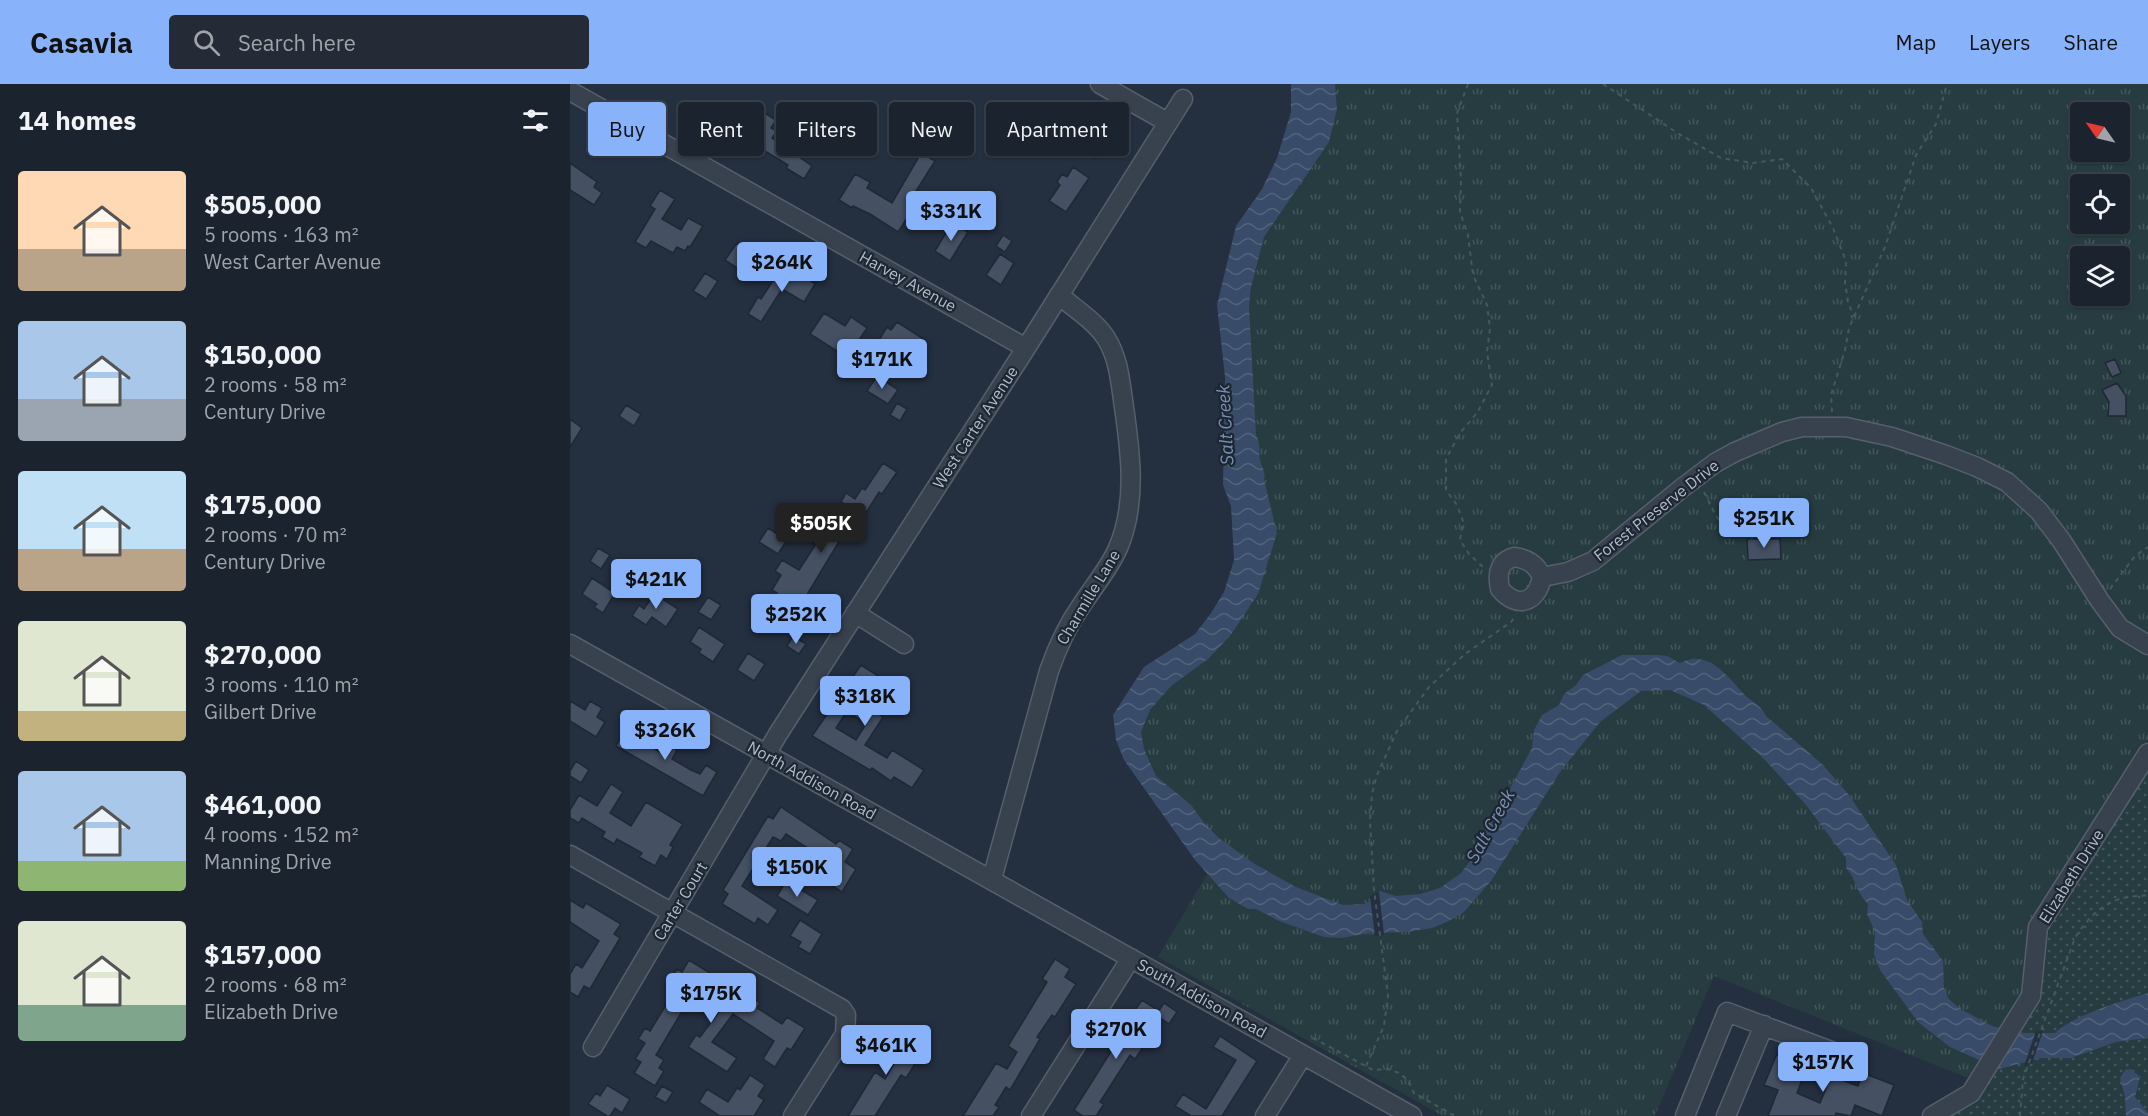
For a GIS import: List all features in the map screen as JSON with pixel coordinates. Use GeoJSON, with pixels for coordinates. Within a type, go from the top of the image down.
{"type":"FeatureCollection","features":[{"type":"Feature","properties":{"kind":"street"},"geometry":{"type":"LineString","coordinates":[[1100,84],[1167,122]]}},
{"type":"Feature","properties":{"kind":"street","name":"Harvey Avenue"},"geometry":{"type":"LineString","coordinates":[[570,91],[1026,348]]}},
{"type":"Feature","properties":{"kind":"street","name":"West Carter Avenue"},"geometry":{"type":"LineString","coordinates":[[766,754],[1183,99]]}},
{"type":"Feature","properties":{"kind":"street","name":"Charmille Lane"},"geometry":{"type":"LineString","coordinates":[[992,879],[1049,671],[1071,622],[1118,550],[1128,517],[1130,468],[1127,423],[1119,370],[1113,352],[1097,327],[1059,295]]}},
{"type":"Feature","properties":{"kind":"street","name":"Forest Preserve Drive"},"geometry":{"type":"LineString","coordinates":[[1542,577],[1568,572],[1593,561],[1696,477],[1735,452],[1782,432],[1802,427],[1856,428],[1892,437],[1977,466],[2007,482],[2039,511],[2120,628],[2148,645]]}},
{"type":"Feature","properties":{"kind":"street"},"geometry":{"type":"LineString","coordinates":[[1514,557],[1531,562],[1542,577],[1533,597],[1520,602],[1511,599],[1500,589],[1498,572],[1506,560],[1514,557]]}},
{"type":"Feature","properties":{"kind":"street"},"geometry":{"type":"LineString","coordinates":[[855,613],[904,644]]}},
{"type":"Feature","properties":{"kind":"street","name":"North Addison Road"},"geometry":{"type":"LineString","coordinates":[[570,644],[992,879]]}},
{"type":"Feature","properties":{"kind":"street","name":"Elizabeth Drive"},"geometry":{"type":"LineString","coordinates":[[1932,1116],[1971,1093],[2031,996],[2038,927],[2148,753]]}},
{"type":"Feature","properties":{"kind":"street","name":"Carter Court"},"geometry":{"type":"LineString","coordinates":[[593,1047],[766,754]]}},
{"type":"Feature","properties":{"kind":"street"},"geometry":{"type":"LineString","coordinates":[[570,855],[836,1005],[846,1015],[845,1034],[793,1116]]}},
{"type":"Feature","properties":{"kind":"street","name":"South Addison Road"},"geometry":{"type":"LineString","coordinates":[[992,879],[1412,1116]]}},
{"type":"Feature","properties":{"kind":"street"},"geometry":{"type":"LineString","coordinates":[[1031,1116],[1131,958]]}},
{"type":"Feature","properties":{"kind":"street"},"geometry":{"type":"LineString","coordinates":[[1685,1116],[1728,1012],[1850,1058]]}},
{"type":"Feature","properties":{"kind":"street"},"geometry":{"type":"LineString","coordinates":[[1726,1116],[1764,1025]]}},
{"type":"Feature","properties":{"kind":"street"},"geometry":{"type":"LineString","coordinates":[[1265,1116],[1303,1055]]}},
{"type":"Feature","properties":{"kind":"path"},"geometry":{"type":"LineString","coordinates":[[1468,84],[1457,112],[1461,180],[1460,212],[1468,235],[1473,275],[1487,305],[1490,328],[1487,352],[1492,385],[1477,413],[1460,433],[1446,459],[1445,476],[1446,490],[1463,521],[1460,540],[1469,554],[1486,570],[1498,572]]}},
{"type":"Feature","properties":{"kind":"path"},"geometry":{"type":"LineString","coordinates":[[1603,84],[1679,134],[1721,158],[1753,163],[1782,159],[1811,188],[1833,228],[1846,261],[1845,283],[1848,302],[1854,317]]}},
{"type":"Feature","properties":{"kind":"path"},"geometry":{"type":"LineString","coordinates":[[1828,426],[1833,409],[1831,395],[1854,317],[1885,247],[1916,155],[1936,124],[1947,84]]}},
{"type":"Feature","properties":{"kind":"path"},"geometry":{"type":"LineString","coordinates":[[1696,477],[1725,528],[1738,533],[1751,534],[1752,539]]}},
{"type":"Feature","properties":{"kind":"path"},"geometry":{"type":"LineString","coordinates":[[2100,601],[2135,556],[2148,547]]}},
{"type":"Feature","properties":{"kind":"path"},"geometry":{"type":"LineString","coordinates":[[1366,1066],[1379,1039],[1387,1011],[1388,995],[1374,890],[1370,809],[1377,775],[1385,753],[1402,724],[1429,687],[1464,654],[1511,622],[1517,614],[1520,602]]}},
{"type":"Feature","properties":{"kind":"path"},"geometry":{"type":"LineString","coordinates":[[2020,1116],[2023,1078],[2075,938],[2085,922],[2109,904],[2124,898],[2148,895]]}},
{"type":"Feature","properties":{"kind":"path"},"geometry":{"type":"LineString","coordinates":[[1313,1038],[1372,1070],[1388,1069],[1400,1072],[1408,1080],[1414,1093],[1455,1116]]}},
{"type":"Feature","properties":{"kind":"green space"},"geometry":{"type":"Polygon","coordinates":[[[1322,84],[2148,84],[2148,740],[2036,918],[2026,953],[2020,999],[1970,1079],[1714,976],[1655,1116],[1443,1116],[1158,957],[1217,857],[1136,763],[1137,706],[1240,598],[1243,268],[1322,84]]]}},
{"type":"Feature","properties":{"kind":"green space"},"geometry":{"type":"Polygon","coordinates":[[[2148,769],[2148,1116],[1952,1116],[1968,1106],[1981,1093],[2032,1011],[2041,984],[2046,943],[2051,924],[2148,769]]]}},
{"type":"Feature","properties":{"kind":"water","name":"Salt Creek"},"geometry":{"type":"Polygon","coordinates":[[[1291,84],[1335,84],[1337,109],[1329,142],[1264,237],[1251,287],[1249,306],[1256,435],[1277,533],[1258,594],[1230,636],[1208,659],[1171,686],[1150,710],[1141,732],[1144,749],[1156,776],[1191,805],[1220,839],[1255,864],[1296,887],[1343,905],[1366,904],[1380,891],[1396,896],[1420,894],[1440,888],[1461,873],[1477,852],[1488,823],[1500,807],[1532,748],[1534,730],[1542,715],[1559,705],[1564,694],[1576,685],[1583,675],[1622,655],[1667,656],[1680,663],[1691,659],[1701,659],[1710,662],[1726,674],[1746,696],[1760,707],[1766,716],[1822,764],[1849,795],[1896,865],[1907,900],[1922,922],[1923,934],[1943,961],[1944,988],[1948,998],[1959,1008],[1992,1026],[2024,1033],[2055,1033],[2086,1015],[2148,993],[2148,1038],[2116,1042],[2071,1058],[2041,1058],[1999,1069],[1950,1047],[1918,1022],[1880,970],[1874,954],[1875,932],[1867,914],[1868,904],[1846,868],[1846,858],[1806,805],[1764,759],[1704,705],[1670,690],[1641,691],[1600,722],[1560,772],[1491,881],[1464,912],[1449,921],[1432,928],[1407,932],[1369,933],[1341,938],[1324,937],[1279,921],[1256,909],[1248,909],[1229,898],[1195,860],[1124,760],[1116,740],[1113,715],[1144,667],[1195,634],[1224,592],[1234,560],[1231,506],[1223,485],[1225,377],[1217,305],[1236,226],[1262,189],[1277,158],[1291,112],[1291,84]]]}},
{"type":"Feature","properties":{"kind":"water"},"geometry":{"type":"Polygon","coordinates":[[[2131,1069],[2140,1077],[2135,1097],[2148,1116],[2126,1116],[2125,1097],[2120,1078],[2125,1070],[2131,1069]]]}},
{"type":"Feature","properties":{"kind":"pier"},"geometry":{"type":"Polygon","coordinates":[[[1379,892],[1384,935],[1375,936],[1370,896],[1379,892]]]}},
{"type":"Feature","properties":{"kind":"pier"},"geometry":{"type":"Polygon","coordinates":[[[2036,1031],[2043,1031],[2032,1063],[2024,1066],[2036,1031]]]}},
{"type":"Feature","properties":{"kind":"building"},"geometry":{"type":"Polygon","coordinates":[[[764,113],[776,120],[771,128],[776,130],[772,138],[776,141],[776,156],[798,156],[812,166],[804,179],[786,168],[788,165],[765,151],[764,113]]]}},
{"type":"Feature","properties":{"kind":"building"},"geometry":{"type":"Polygon","coordinates":[[[919,156],[926,156],[935,161],[909,202],[915,206],[898,232],[870,214],[853,206],[852,208],[839,200],[855,174],[870,182],[867,188],[892,203],[919,156]]]}},
{"type":"Feature","properties":{"kind":"building"},"geometry":{"type":"Polygon","coordinates":[[[570,163],[597,182],[594,187],[602,193],[594,205],[570,190],[570,163]]]}},
{"type":"Feature","properties":{"kind":"building"},"geometry":{"type":"Polygon","coordinates":[[[1073,167],[1089,178],[1066,212],[1049,201],[1060,185],[1057,182],[1062,174],[1067,177],[1073,167]]]}},
{"type":"Feature","properties":{"kind":"building"},"geometry":{"type":"Polygon","coordinates":[[[660,190],[675,199],[662,219],[681,230],[688,218],[703,226],[685,251],[677,247],[673,253],[651,241],[646,248],[635,242],[655,209],[650,206],[660,190]]]}},
{"type":"Feature","properties":{"kind":"building"},"geometry":{"type":"Polygon","coordinates":[[[955,205],[965,211],[958,222],[948,216],[955,205]]]}},
{"type":"Feature","properties":{"kind":"building"},"geometry":{"type":"Polygon","coordinates":[[[952,223],[968,232],[950,261],[935,251],[952,223]]]}},
{"type":"Feature","properties":{"kind":"building"},"geometry":{"type":"Polygon","coordinates":[[[1003,235],[1012,241],[1005,252],[996,246],[1003,235]]]}},
{"type":"Feature","properties":{"kind":"building"},"geometry":{"type":"Polygon","coordinates":[[[737,243],[762,259],[751,277],[725,260],[737,243]]]}},
{"type":"Feature","properties":{"kind":"building"},"geometry":{"type":"Polygon","coordinates":[[[1000,254],[1014,263],[1001,285],[986,275],[1000,254]]]}},
{"type":"Feature","properties":{"kind":"building"},"geometry":{"type":"Polygon","coordinates":[[[794,270],[815,284],[804,302],[782,289],[761,322],[748,314],[758,297],[761,299],[778,273],[788,279],[794,270]]]}},
{"type":"Feature","properties":{"kind":"building"},"geometry":{"type":"Polygon","coordinates":[[[705,273],[718,281],[706,299],[693,291],[705,273]]]}},
{"type":"Feature","properties":{"kind":"building"},"geometry":{"type":"Polygon","coordinates":[[[824,313],[845,326],[851,317],[867,328],[855,346],[848,341],[840,353],[810,334],[824,313]]]}},
{"type":"Feature","properties":{"kind":"building"},"geometry":{"type":"Polygon","coordinates":[[[897,322],[925,340],[912,360],[903,354],[900,359],[889,352],[892,348],[879,340],[887,327],[891,330],[897,322]]]}},
{"type":"Feature","properties":{"kind":"building"},"geometry":{"type":"Polygon","coordinates":[[[2115,359],[2121,373],[2112,377],[2105,363],[2115,359]]]}},
{"type":"Feature","properties":{"kind":"building"},"geometry":{"type":"Polygon","coordinates":[[[877,376],[898,390],[888,404],[867,391],[877,376]]]}},
{"type":"Feature","properties":{"kind":"building"},"geometry":{"type":"Polygon","coordinates":[[[2117,383],[2126,396],[2126,416],[2108,416],[2109,402],[2102,390],[2117,383]]]}},
{"type":"Feature","properties":{"kind":"building"},"geometry":{"type":"Polygon","coordinates":[[[897,403],[907,409],[900,421],[890,415],[897,403]]]}},
{"type":"Feature","properties":{"kind":"building"},"geometry":{"type":"Polygon","coordinates":[[[626,405],[641,414],[634,426],[619,416],[626,405]]]}},
{"type":"Feature","properties":{"kind":"building"},"geometry":{"type":"Polygon","coordinates":[[[570,419],[582,428],[570,447],[570,419]]]}},
{"type":"Feature","properties":{"kind":"building"},"geometry":{"type":"Polygon","coordinates":[[[883,463],[897,472],[882,494],[879,492],[864,516],[859,513],[844,540],[841,538],[805,598],[813,603],[804,617],[809,621],[801,634],[787,626],[790,622],[767,608],[777,593],[772,590],[781,575],[775,571],[782,560],[799,570],[816,544],[804,537],[814,521],[831,531],[847,505],[841,502],[846,493],[855,499],[862,488],[865,490],[883,463]]]}},
{"type":"Feature","properties":{"kind":"building"},"geometry":{"type":"Polygon","coordinates":[[[768,528],[787,540],[778,554],[759,542],[768,528]]]}},
{"type":"Feature","properties":{"kind":"building"},"geometry":{"type":"Polygon","coordinates":[[[1747,539],[1780,539],[1781,559],[1748,560],[1747,539]]]}},
{"type":"Feature","properties":{"kind":"building"},"geometry":{"type":"Polygon","coordinates":[[[598,548],[610,555],[601,569],[590,561],[598,548]]]}},
{"type":"Feature","properties":{"kind":"building"},"geometry":{"type":"Polygon","coordinates":[[[592,578],[615,593],[603,613],[594,607],[597,604],[582,594],[592,578]]]}},
{"type":"Feature","properties":{"kind":"building"},"geometry":{"type":"Polygon","coordinates":[[[658,588],[668,595],[664,600],[678,609],[666,627],[652,617],[646,625],[632,616],[639,605],[644,609],[658,588]]]}},
{"type":"Feature","properties":{"kind":"building"},"geometry":{"type":"Polygon","coordinates":[[[708,597],[721,605],[711,620],[698,612],[708,597]]]}},
{"type":"Feature","properties":{"kind":"building"},"geometry":{"type":"Polygon","coordinates":[[[699,627],[725,644],[713,662],[699,653],[701,649],[690,642],[699,627]]]}},
{"type":"Feature","properties":{"kind":"building"},"geometry":{"type":"Polygon","coordinates":[[[793,636],[806,644],[799,654],[787,646],[793,636]]]}},
{"type":"Feature","properties":{"kind":"building"},"geometry":{"type":"Polygon","coordinates":[[[748,653],[765,664],[754,681],[737,670],[748,653]]]}},
{"type":"Feature","properties":{"kind":"building"},"geometry":{"type":"Polygon","coordinates":[[[861,665],[897,688],[880,715],[883,717],[865,745],[887,758],[892,750],[924,770],[912,788],[894,777],[891,781],[872,768],[870,770],[812,736],[861,665]],[[847,711],[836,728],[856,740],[866,724],[847,711]]]}},
{"type":"Feature","properties":{"kind":"building"},"geometry":{"type":"Polygon","coordinates":[[[570,701],[585,710],[590,701],[602,708],[597,717],[605,722],[596,737],[570,721],[570,701]]]}},
{"type":"Feature","properties":{"kind":"building"},"geometry":{"type":"Polygon","coordinates":[[[629,723],[641,729],[636,738],[660,752],[665,743],[677,750],[672,759],[691,770],[700,774],[706,765],[717,772],[703,796],[616,746],[629,723]]]}},
{"type":"Feature","properties":{"kind":"building"},"geometry":{"type":"Polygon","coordinates":[[[576,761],[589,770],[581,783],[570,776],[570,771],[576,761]]]}},
{"type":"Feature","properties":{"kind":"building"},"geometry":{"type":"Polygon","coordinates":[[[611,784],[623,792],[610,813],[631,826],[646,802],[683,824],[670,845],[673,847],[667,859],[661,855],[655,866],[639,857],[642,853],[617,839],[614,844],[602,837],[605,832],[582,818],[579,823],[570,818],[570,810],[579,795],[597,806],[611,784]]]}},
{"type":"Feature","properties":{"kind":"building"},"geometry":{"type":"Polygon","coordinates":[[[781,807],[836,844],[839,840],[853,849],[845,862],[856,869],[842,892],[830,884],[834,877],[820,869],[826,860],[786,834],[781,841],[773,837],[742,886],[778,910],[768,925],[758,918],[755,924],[722,904],[728,894],[723,890],[768,816],[773,819],[781,807]]]}},
{"type":"Feature","properties":{"kind":"building"},"geometry":{"type":"Polygon","coordinates":[[[786,881],[818,900],[808,915],[777,896],[786,881]]]}},
{"type":"Feature","properties":{"kind":"building"},"geometry":{"type":"Polygon","coordinates":[[[570,900],[583,908],[586,903],[621,924],[614,934],[620,938],[590,989],[584,986],[578,997],[570,992],[570,974],[576,964],[582,968],[599,941],[570,922],[570,900]]]}},
{"type":"Feature","properties":{"kind":"building"},"geometry":{"type":"Polygon","coordinates":[[[800,920],[822,934],[810,954],[798,947],[801,942],[790,936],[800,920]]]}},
{"type":"Feature","properties":{"kind":"building"},"geometry":{"type":"Polygon","coordinates":[[[1055,959],[1070,969],[1065,977],[1076,984],[1055,1017],[1052,1015],[1037,1037],[1040,1039],[1010,1090],[1006,1087],[995,1105],[999,1107],[993,1116],[963,1116],[996,1063],[1007,1069],[1017,1052],[1008,1046],[1047,982],[1042,979],[1055,959]]]}},
{"type":"Feature","properties":{"kind":"building"},"geometry":{"type":"Polygon","coordinates":[[[689,960],[723,981],[720,986],[745,1001],[749,995],[760,1003],[757,1008],[782,1024],[787,1017],[805,1028],[791,1050],[787,1048],[775,1067],[763,1059],[774,1041],[733,1014],[712,1042],[737,1058],[727,1072],[688,1047],[696,1035],[700,1037],[724,1005],[696,988],[656,1055],[664,1060],[659,1068],[664,1071],[655,1086],[634,1073],[641,1062],[635,1059],[645,1043],[638,1039],[645,1028],[650,1031],[677,985],[670,981],[677,969],[682,972],[689,960]]]}},
{"type":"Feature","properties":{"kind":"building"},"geometry":{"type":"Polygon","coordinates":[[[1142,1000],[1156,1009],[1139,1034],[1148,1040],[1135,1059],[1130,1055],[1100,1102],[1104,1104],[1096,1116],[1083,1116],[1074,1110],[1112,1050],[1109,1048],[1142,1000]]]}},
{"type":"Feature","properties":{"kind":"building"},"geometry":{"type":"Polygon","coordinates":[[[1164,1003],[1177,1012],[1169,1024],[1156,1015],[1164,1003]]]}},
{"type":"Feature","properties":{"kind":"building"},"geometry":{"type":"Polygon","coordinates":[[[886,1031],[922,1053],[906,1078],[901,1075],[875,1116],[848,1116],[875,1072],[885,1079],[897,1059],[876,1046],[886,1031]]]}},
{"type":"Feature","properties":{"kind":"building"},"geometry":{"type":"Polygon","coordinates":[[[1220,1036],[1257,1061],[1222,1116],[1191,1116],[1175,1106],[1183,1094],[1206,1109],[1236,1060],[1213,1047],[1220,1036]]]}},
{"type":"Feature","properties":{"kind":"building"},"geometry":{"type":"Polygon","coordinates":[[[1777,1054],[1807,1066],[1797,1093],[1820,1103],[1831,1076],[1858,1086],[1863,1073],[1894,1085],[1882,1116],[1855,1105],[1851,1116],[1836,1113],[1835,1116],[1768,1116],[1778,1090],[1764,1085],[1777,1054]]]}},
{"type":"Feature","properties":{"kind":"building"},"geometry":{"type":"Polygon","coordinates":[[[750,1075],[765,1085],[758,1096],[764,1100],[754,1116],[720,1116],[699,1102],[707,1089],[728,1102],[737,1088],[740,1090],[750,1075]]]}},
{"type":"Feature","properties":{"kind":"building"},"geometry":{"type":"Polygon","coordinates":[[[607,1085],[630,1099],[622,1113],[615,1108],[610,1116],[607,1116],[588,1104],[596,1093],[600,1096],[607,1085]]]}},
{"type":"Feature","properties":{"kind":"building"},"geometry":{"type":"Polygon","coordinates":[[[662,1086],[673,1092],[666,1103],[655,1097],[662,1086]]]}}]}
